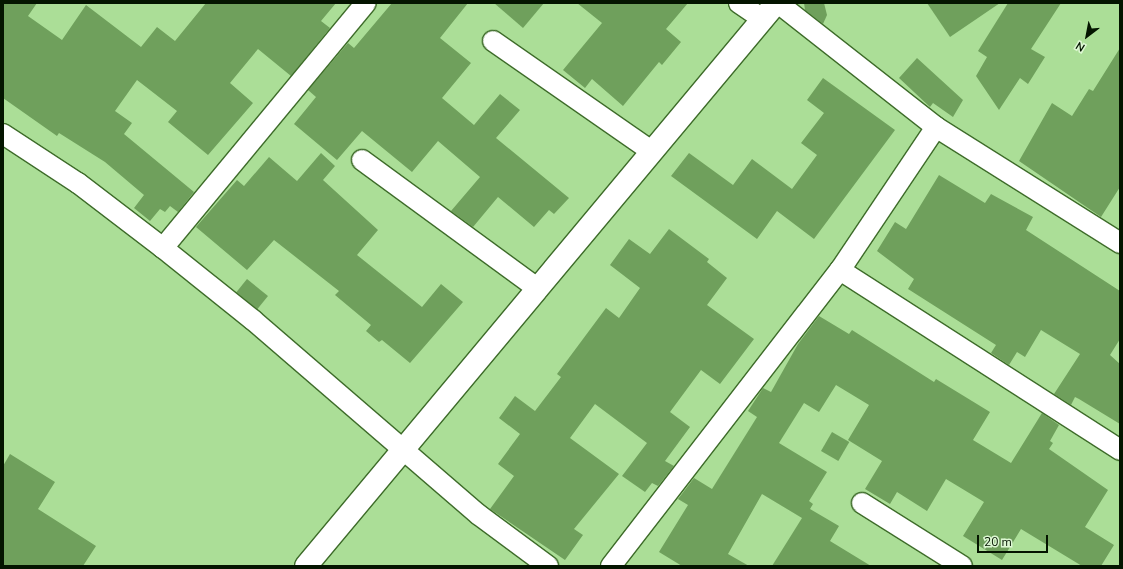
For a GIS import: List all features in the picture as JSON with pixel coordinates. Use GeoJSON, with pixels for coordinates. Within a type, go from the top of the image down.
{"type":"FeatureCollection","features":[{"type":"Feature","properties":{"kind":"street"},"geometry":{"type":"LineString","coordinates":[[162,248],[366,3]]}},
{"type":"Feature","properties":{"kind":"street"},"geometry":{"type":"LineString","coordinates":[[739,3],[772,8],[936,127],[1120,243]]}},
{"type":"Feature","properties":{"kind":"street"},"geometry":{"type":"LineString","coordinates":[[306,566],[538,289],[650,150],[772,8]]}},
{"type":"Feature","properties":{"kind":"street"},"geometry":{"type":"LineString","coordinates":[[493,41],[650,150]]}},
{"type":"Feature","properties":{"kind":"street"},"geometry":{"type":"LineString","coordinates":[[611,566],[840,270],[936,127]]}},
{"type":"Feature","properties":{"kind":"street"},"geometry":{"type":"LineString","coordinates":[[3,134],[78,182],[253,320],[403,452],[479,516],[548,566]]}},
{"type":"Feature","properties":{"kind":"street"},"geometry":{"type":"LineString","coordinates":[[362,160],[538,289]]}},
{"type":"Feature","properties":{"kind":"street"},"geometry":{"type":"LineString","coordinates":[[840,270],[1120,450]]}},
{"type":"Feature","properties":{"kind":"street"},"geometry":{"type":"LineString","coordinates":[[862,503],[962,566]]}},
{"type":"Feature","properties":{"kind":"building"},"geometry":{"type":"Polygon","coordinates":[[[3,3],[37,3],[28,16],[62,40],[86,5],[141,47],[157,27],[175,41],[206,3],[336,3],[321,21],[330,28],[291,76],[258,49],[230,83],[253,103],[208,155],[168,122],[177,111],[137,80],[115,111],[132,123],[124,134],[194,192],[178,212],[170,206],[165,212],[160,209],[150,221],[134,208],[144,195],[105,162],[59,133],[57,136],[3,98],[3,3]]]}},
{"type":"Feature","properties":{"kind":"building"},"geometry":{"type":"Polygon","coordinates":[[[392,3],[468,3],[440,38],[471,63],[442,98],[474,125],[500,94],[520,110],[496,138],[569,198],[554,214],[549,210],[534,227],[498,197],[473,227],[451,211],[480,177],[438,141],[412,172],[362,131],[337,160],[294,124],[316,97],[308,90],[348,43],[354,48],[392,3]]]}},
{"type":"Feature","properties":{"kind":"building"},"geometry":{"type":"Polygon","coordinates":[[[494,3],[544,3],[523,28],[494,3]]]}},
{"type":"Feature","properties":{"kind":"building"},"geometry":{"type":"Polygon","coordinates":[[[577,3],[688,3],[666,29],[681,42],[662,65],[659,62],[623,106],[592,79],[585,88],[563,70],[602,23],[577,3]]]}},
{"type":"Feature","properties":{"kind":"building"},"geometry":{"type":"Polygon","coordinates":[[[804,3],[824,3],[827,15],[823,24],[805,10],[804,3]]]}},
{"type":"Feature","properties":{"kind":"building"},"geometry":{"type":"Polygon","coordinates":[[[927,3],[1000,3],[950,37],[927,3]]]}},
{"type":"Feature","properties":{"kind":"building"},"geometry":{"type":"Polygon","coordinates":[[[1008,3],[1061,3],[1031,49],[1045,57],[1028,84],[1020,78],[999,110],[976,76],[987,57],[978,51],[1008,3]]]}},
{"type":"Feature","properties":{"kind":"building"},"geometry":{"type":"Polygon","coordinates":[[[1120,48],[1120,187],[1101,217],[1019,161],[1052,103],[1072,116],[1089,89],[1093,91],[1120,48]]]}},
{"type":"Feature","properties":{"kind":"building"},"geometry":{"type":"Polygon","coordinates":[[[917,58],[963,100],[953,117],[933,103],[930,107],[899,78],[917,58]]]}},
{"type":"Feature","properties":{"kind":"building"},"geometry":{"type":"Polygon","coordinates":[[[823,78],[895,130],[814,239],[777,211],[757,239],[671,176],[689,153],[733,185],[752,159],[792,189],[817,155],[801,143],[824,113],[807,100],[823,78]]]}},
{"type":"Feature","properties":{"kind":"building"},"geometry":{"type":"Polygon","coordinates":[[[321,153],[335,166],[323,180],[378,230],[357,255],[422,307],[441,284],[463,302],[410,363],[382,340],[379,342],[366,331],[371,325],[335,295],[339,291],[274,240],[247,270],[196,227],[237,180],[244,186],[269,157],[297,181],[321,153]]]}},
{"type":"Feature","properties":{"kind":"building"},"geometry":{"type":"Polygon","coordinates":[[[939,175],[985,203],[991,194],[1033,217],[1026,230],[1120,291],[1120,339],[1110,355],[1120,364],[1120,424],[1075,397],[1071,405],[1054,394],[1080,354],[1041,330],[1025,357],[1017,352],[1009,365],[991,353],[996,345],[908,289],[914,279],[877,251],[895,222],[906,229],[939,175]]]}},
{"type":"Feature","properties":{"kind":"building"},"geometry":{"type":"Polygon","coordinates":[[[669,229],[709,259],[707,262],[727,278],[707,305],[754,339],[720,384],[701,370],[670,412],[690,427],[665,461],[674,466],[658,486],[652,483],[645,492],[622,476],[647,443],[595,404],[570,438],[619,474],[574,529],[583,535],[565,560],[490,509],[514,476],[498,464],[520,434],[499,418],[515,396],[535,411],[561,377],[557,374],[606,308],[619,318],[640,288],[610,265],[629,239],[650,254],[669,229]]]}},
{"type":"Feature","properties":{"kind":"building"},"geometry":{"type":"Polygon","coordinates":[[[247,279],[268,296],[257,309],[236,292],[247,279]]]}},
{"type":"Feature","properties":{"kind":"building"},"geometry":{"type":"Polygon","coordinates":[[[819,316],[849,334],[852,330],[934,382],[936,379],[990,412],[973,440],[1011,463],[1042,413],[1059,425],[1050,441],[1053,443],[1049,449],[1108,490],[1085,527],[1114,545],[1101,566],[1082,566],[1021,529],[1002,560],[963,536],[984,502],[946,479],[927,511],[897,492],[890,504],[865,489],[882,461],[848,440],[869,405],[836,385],[819,412],[804,403],[779,443],[827,472],[809,501],[813,504],[810,509],[839,526],[830,541],[871,566],[772,566],[802,518],[762,494],[728,554],[749,566],[682,566],[659,552],[688,505],[678,499],[694,478],[712,489],[757,417],[748,411],[763,388],[771,392],[798,344],[819,316]]]}},
{"type":"Feature","properties":{"kind":"building"},"geometry":{"type":"Polygon","coordinates":[[[832,432],[849,442],[838,461],[821,451],[832,432]]]}},
{"type":"Feature","properties":{"kind":"building"},"geometry":{"type":"Polygon","coordinates":[[[10,454],[55,482],[38,509],[96,546],[83,566],[3,566],[3,466],[10,454]]]}}]}
